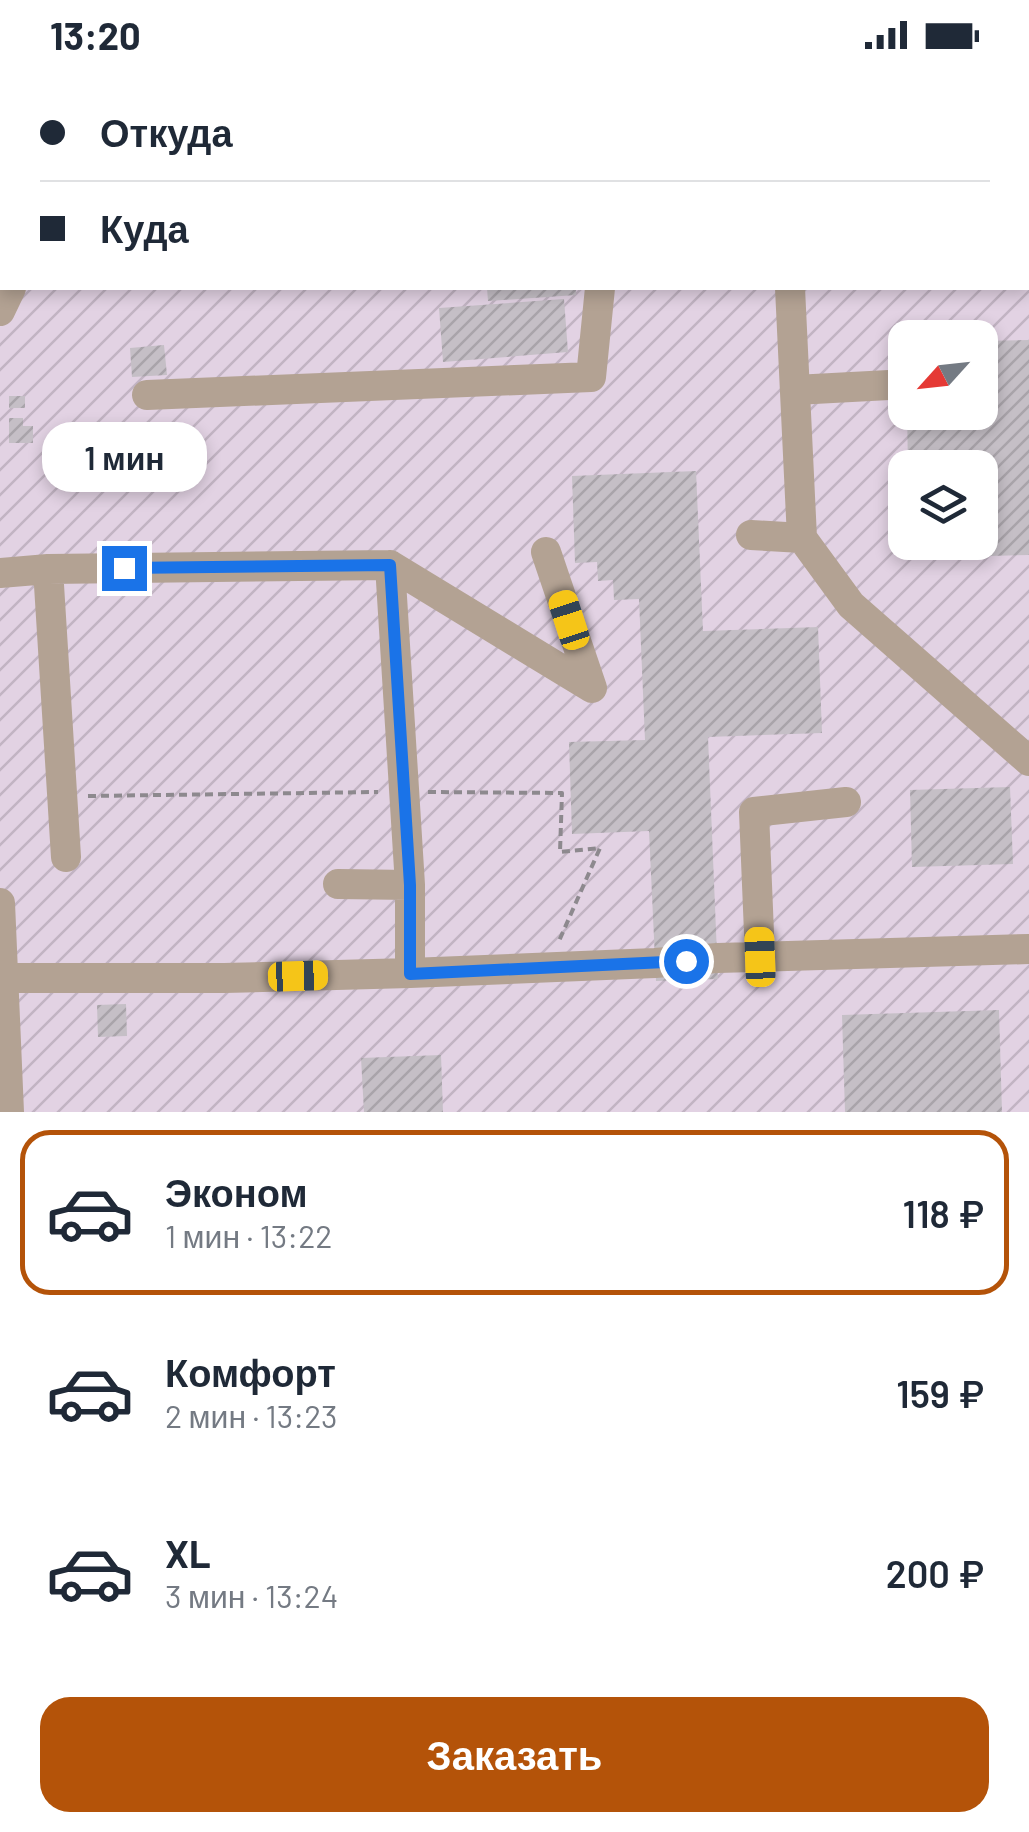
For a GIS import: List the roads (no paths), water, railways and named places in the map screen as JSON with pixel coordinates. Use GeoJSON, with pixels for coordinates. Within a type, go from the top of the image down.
{"type":"FeatureCollection","features":[{"type":"Feature","properties":{"kind":"street"},"geometry":{"type":"LineString","coordinates":[[147,395],[591,377],[600,290]]}},
{"type":"Feature","properties":{"kind":"street"},"geometry":{"type":"LineString","coordinates":[[790,290],[802,538],[851,606],[1029,761]]}},
{"type":"Feature","properties":{"kind":"street"},"geometry":{"type":"LineString","coordinates":[[795,390],[888,385]]}},
{"type":"Feature","properties":{"kind":"street"},"geometry":{"type":"LineString","coordinates":[[751,535],[802,538]]}},
{"type":"Feature","properties":{"kind":"street"},"geometry":{"type":"LineString","coordinates":[[0,573],[48,569],[390,565],[592,688],[546,552]]}},
{"type":"Feature","properties":{"kind":"street"},"geometry":{"type":"LineString","coordinates":[[390,565],[410,885],[410,974]]}},
{"type":"Feature","properties":{"kind":"street"},"geometry":{"type":"LineString","coordinates":[[48,569],[66,856]]}},
{"type":"Feature","properties":{"kind":"street"},"geometry":{"type":"LineString","coordinates":[[760,957],[754,812],[846,802]]}},
{"type":"Feature","properties":{"kind":"street"},"geometry":{"type":"LineString","coordinates":[[338,884],[410,885]]}},
{"type":"Feature","properties":{"kind":"street"},"geometry":{"type":"LineString","coordinates":[[0,902],[9,1112]]}},
{"type":"Feature","properties":{"kind":"street"},"geometry":{"type":"LineString","coordinates":[[4,978],[410,974],[1029,949]]}}]}
